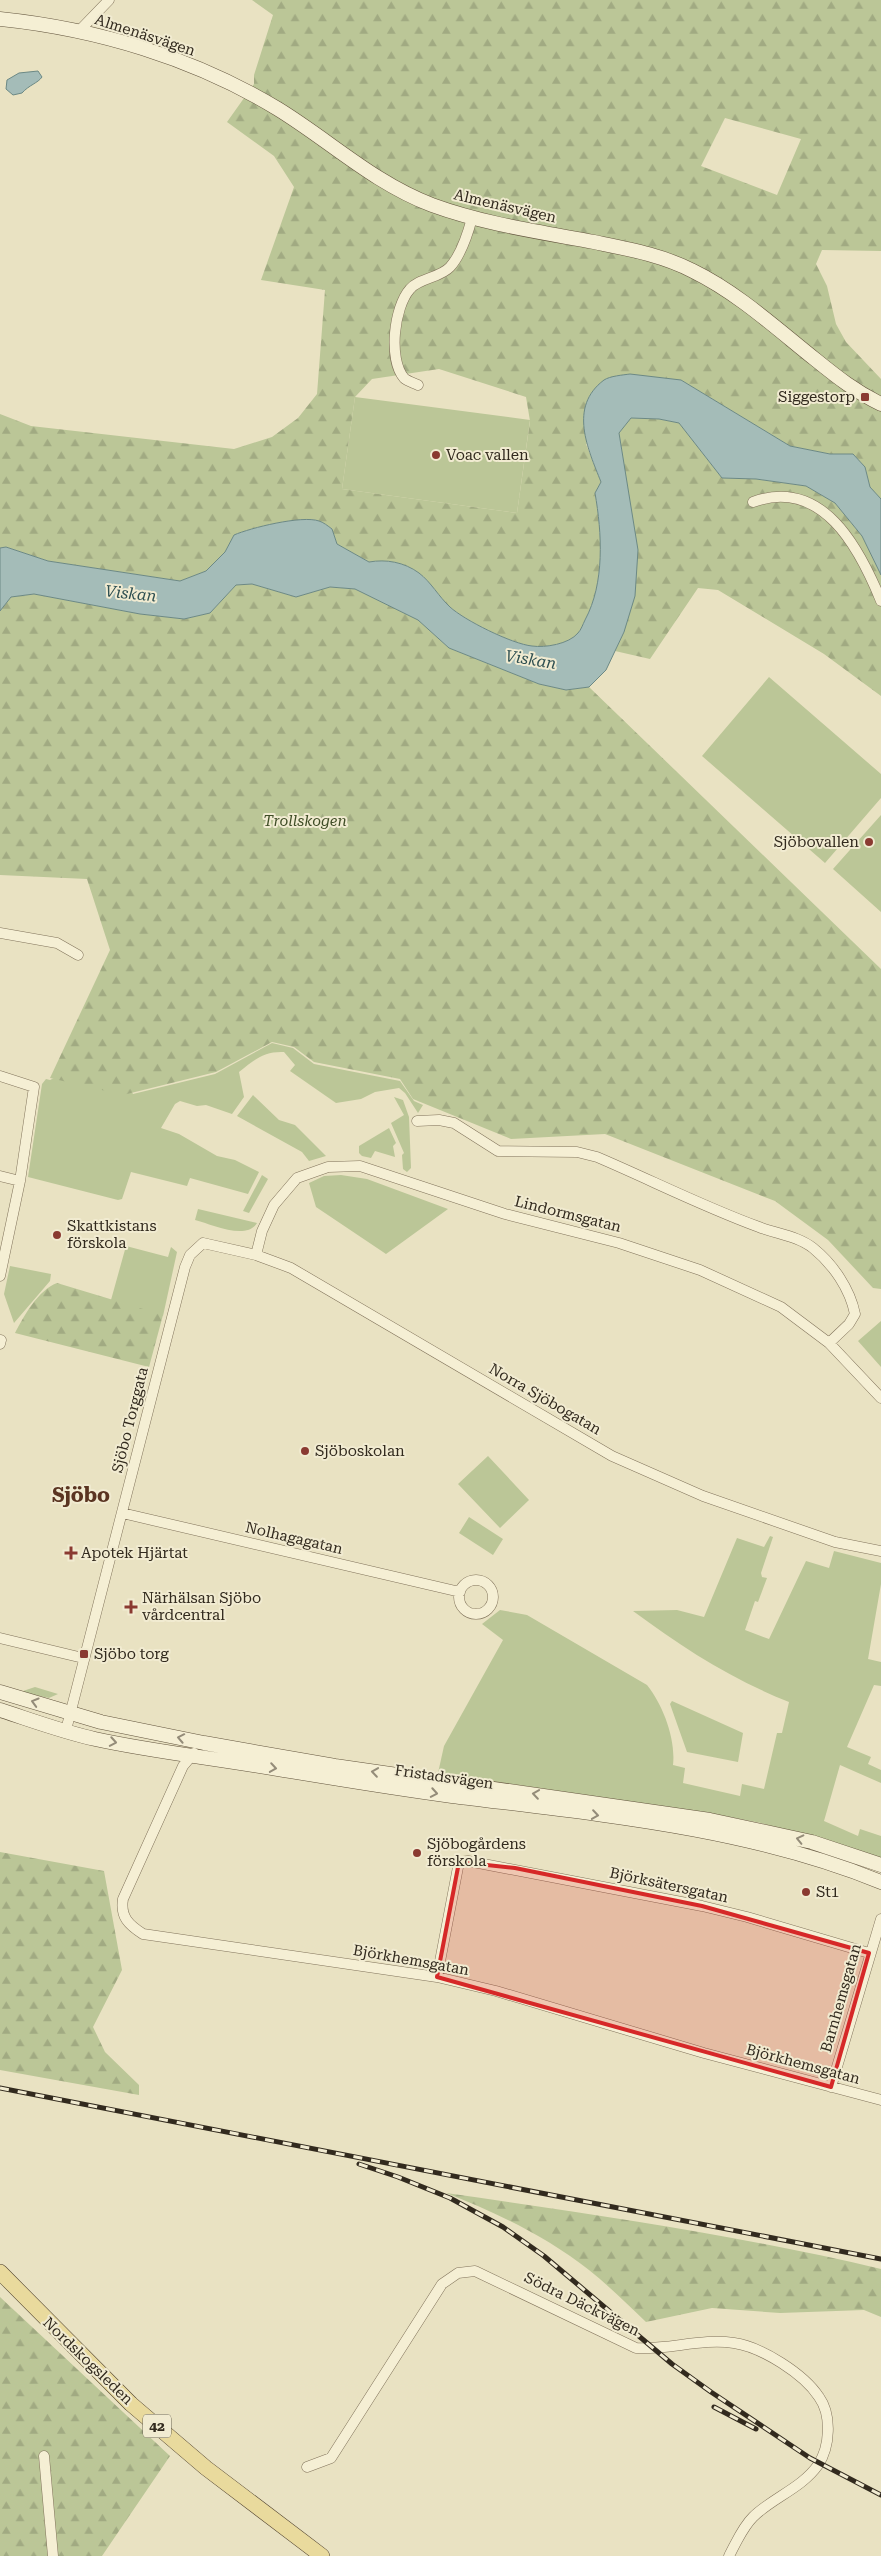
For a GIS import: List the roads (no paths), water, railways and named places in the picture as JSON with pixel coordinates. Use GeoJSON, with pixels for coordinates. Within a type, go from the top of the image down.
{"type":"FeatureCollection","features":[{"type":"Feature","properties":{"kind":"main road","name":"Nordskogsleden"},"geometry":{"type":"LineString","coordinates":[[0,2272],[131,2404],[221,2480],[322,2556]]}},
{"type":"Feature","properties":{"kind":"street"},"geometry":{"type":"LineString","coordinates":[[80,30],[109,0]]}},
{"type":"Feature","properties":{"kind":"street","name":"Almenäsvägen"},"geometry":{"type":"LineString","coordinates":[[0,19],[80,30],[133,45],[248,91],[281,110],[359,166],[403,193],[472,218],[646,253],[694,271],[758,314],[842,382],[881,404]]}},
{"type":"Feature","properties":{"kind":"street"},"geometry":{"type":"LineString","coordinates":[[418,385],[404,378],[396,358],[394,331],[402,302],[410,288],[449,269],[459,254],[472,218]]}},
{"type":"Feature","properties":{"kind":"street"},"geometry":{"type":"LineString","coordinates":[[754,502],[776,496],[798,498],[830,517],[843,530],[856,550],[881,601]]}},
{"type":"Feature","properties":{"kind":"street"},"geometry":{"type":"LineString","coordinates":[[0,933],[57,944],[78,955]]}},
{"type":"Feature","properties":{"kind":"street"},"geometry":{"type":"LineString","coordinates":[[0,1076],[34,1087],[20,1181],[0,1276]]}},
{"type":"Feature","properties":{"kind":"street"},"geometry":{"type":"LineString","coordinates":[[417,1121],[439,1120],[454,1123],[498,1151],[576,1152],[598,1157],[759,1227],[795,1238],[812,1247],[832,1267],[852,1298],[855,1314],[849,1324],[829,1343]]}},
{"type":"Feature","properties":{"kind":"street","name":"Lindormsgatan"},"geometry":{"type":"LineString","coordinates":[[256,1255],[262,1231],[274,1205],[296,1178],[328,1167],[360,1166],[505,1214],[619,1242],[700,1270],[781,1307],[829,1343],[881,1398]]}},
{"type":"Feature","properties":{"kind":"street"},"geometry":{"type":"LineString","coordinates":[[0,1176],[20,1181]]}},
{"type":"Feature","properties":{"kind":"street","name":"Norra Sjöbogatan"},"geometry":{"type":"LineString","coordinates":[[208,1242],[256,1255],[291,1268],[612,1456],[703,1496],[828,1539],[881,1551]]}},
{"type":"Feature","properties":{"kind":"street","name":"Sjöbo Torggata"},"geometry":{"type":"LineString","coordinates":[[66,1730],[185,1267],[196,1248],[208,1242]]}},
{"type":"Feature","properties":{"kind":"street","name":"Nolhagagatan"},"geometry":{"type":"LineString","coordinates":[[122,1513],[460,1592]]}},
{"type":"Feature","properties":{"kind":"street"},"geometry":{"type":"LineString","coordinates":[[0,1638],[84,1658]]}},
{"type":"Feature","properties":{"kind":"street","name":"Fristadsvägen"},"geometry":{"type":"LineString","coordinates":[[0,1692],[101,1722],[204,1743],[335,1766],[710,1820],[812,1842],[881,1865]]}},
{"type":"Feature","properties":{"kind":"street","name":"Fristadsvägen"},"geometry":{"type":"LineString","coordinates":[[0,1710],[94,1739],[449,1796],[642,1821],[784,1850],[846,1868],[881,1882]]}},
{"type":"Feature","properties":{"kind":"street","name":"Björkhemsgatan"},"geometry":{"type":"LineString","coordinates":[[204,1743],[183,1766],[123,1899],[124,1918],[130,1925],[149,1935],[437,1977],[496,1991],[704,2053],[881,2100]]}},
{"type":"Feature","properties":{"kind":"street","name":"Björksätersgatan"},"geometry":{"type":"LineString","coordinates":[[437,1977],[459,1862],[468,1860],[702,1906],[747,1917],[869,1953]]}},
{"type":"Feature","properties":{"kind":"street","name":"Barnhemsgatan"},"geometry":{"type":"LineString","coordinates":[[831,2087],[869,1953],[881,1919]]}},
{"type":"Feature","properties":{"kind":"street","name":"Södra Däckvägen"},"geometry":{"type":"LineString","coordinates":[[307,2467],[331,2458],[442,2284],[458,2273],[475,2271],[636,2348],[651,2349],[720,2341],[735,2343],[766,2354],[812,2388],[820,2398],[826,2411],[827,2442],[823,2455],[807,2476],[753,2518],[743,2530],[729,2556]]}},
{"type":"Feature","properties":{"kind":"street"},"geometry":{"type":"LineString","coordinates":[[44,2456],[53,2556]]}},
{"type":"Feature","properties":{"kind":"water"},"geometry":{"type":"Polygon","coordinates":[[[38,71],[42,77],[22,93],[13,95],[6,89],[7,80],[19,73],[38,71]]]}},
{"type":"Feature","properties":{"kind":"water","name":"Viskan"},"geometry":{"type":"Polygon","coordinates":[[[630,374],[681,380],[790,446],[830,454],[853,454],[865,467],[870,487],[881,499],[881,575],[862,536],[835,503],[806,486],[756,479],[722,478],[679,423],[659,419],[631,418],[619,433],[638,550],[635,596],[624,632],[606,670],[589,687],[566,690],[539,684],[449,648],[418,620],[355,589],[330,587],[296,597],[252,584],[236,585],[210,613],[184,619],[140,614],[34,594],[11,597],[0,611],[0,548],[6,547],[48,561],[180,581],[206,571],[225,552],[234,535],[276,523],[311,520],[321,522],[332,529],[337,544],[369,562],[395,562],[413,569],[427,581],[450,607],[489,631],[513,641],[532,646],[550,646],[569,640],[581,629],[591,606],[599,574],[600,541],[595,493],[601,482],[587,442],[584,429],[584,415],[593,391],[604,380],[630,374]]]}},
{"type":"Feature","properties":{"kind":"railway"},"geometry":{"type":"LineString","coordinates":[[0,2088],[881,2259]]}},
{"type":"Feature","properties":{"kind":"railway"},"geometry":{"type":"LineString","coordinates":[[359,2164],[450,2198],[503,2227],[544,2256],[672,2364],[711,2392],[810,2458],[881,2495]]}},
{"type":"Feature","properties":{"kind":"railway"},"geometry":{"type":"LineString","coordinates":[[714,2407],[756,2429]]}},
{"type":"Feature","properties":{"kind":"place","name":"Siggestorp"},"geometry":{"type":"Point","coordinates":[865,397]}},
{"type":"Feature","properties":{"kind":"place","name":"Voac vallen"},"geometry":{"type":"Point","coordinates":[436,455]}},
{"type":"Feature","properties":{"kind":"place","name":"Sjöbovallen"},"geometry":{"type":"Point","coordinates":[869,842]}},
{"type":"Feature","properties":{"kind":"place","name":"Skattkistans förskola"},"geometry":{"type":"Point","coordinates":[57,1235]}},
{"type":"Feature","properties":{"kind":"place","name":"Sjöboskolan"},"geometry":{"type":"Point","coordinates":[305,1451]}},
{"type":"Feature","properties":{"kind":"place","name":"Apotek Hjärtat"},"geometry":{"type":"Point","coordinates":[71,1553]}},
{"type":"Feature","properties":{"kind":"place","name":"Närhälsan Sjöbo vårdcentral"},"geometry":{"type":"Point","coordinates":[131,1607]}},
{"type":"Feature","properties":{"kind":"place","name":"Sjöbo torg"},"geometry":{"type":"Point","coordinates":[84,1654]}},
{"type":"Feature","properties":{"kind":"place","name":"Sjöbogårdens förskola"},"geometry":{"type":"Point","coordinates":[417,1853]}},
{"type":"Feature","properties":{"kind":"place","name":"St1"},"geometry":{"type":"Point","coordinates":[806,1892]}},
{"type":"Feature","properties":{"kind":"district","name":"Sjöbo"},"geometry":{"type":"Point","coordinates":[81,1495]}},
{"type":"Feature","properties":{"kind":"park label","name":"Trollskogen"},"geometry":{"type":"Point","coordinates":[305,821]}}]}
